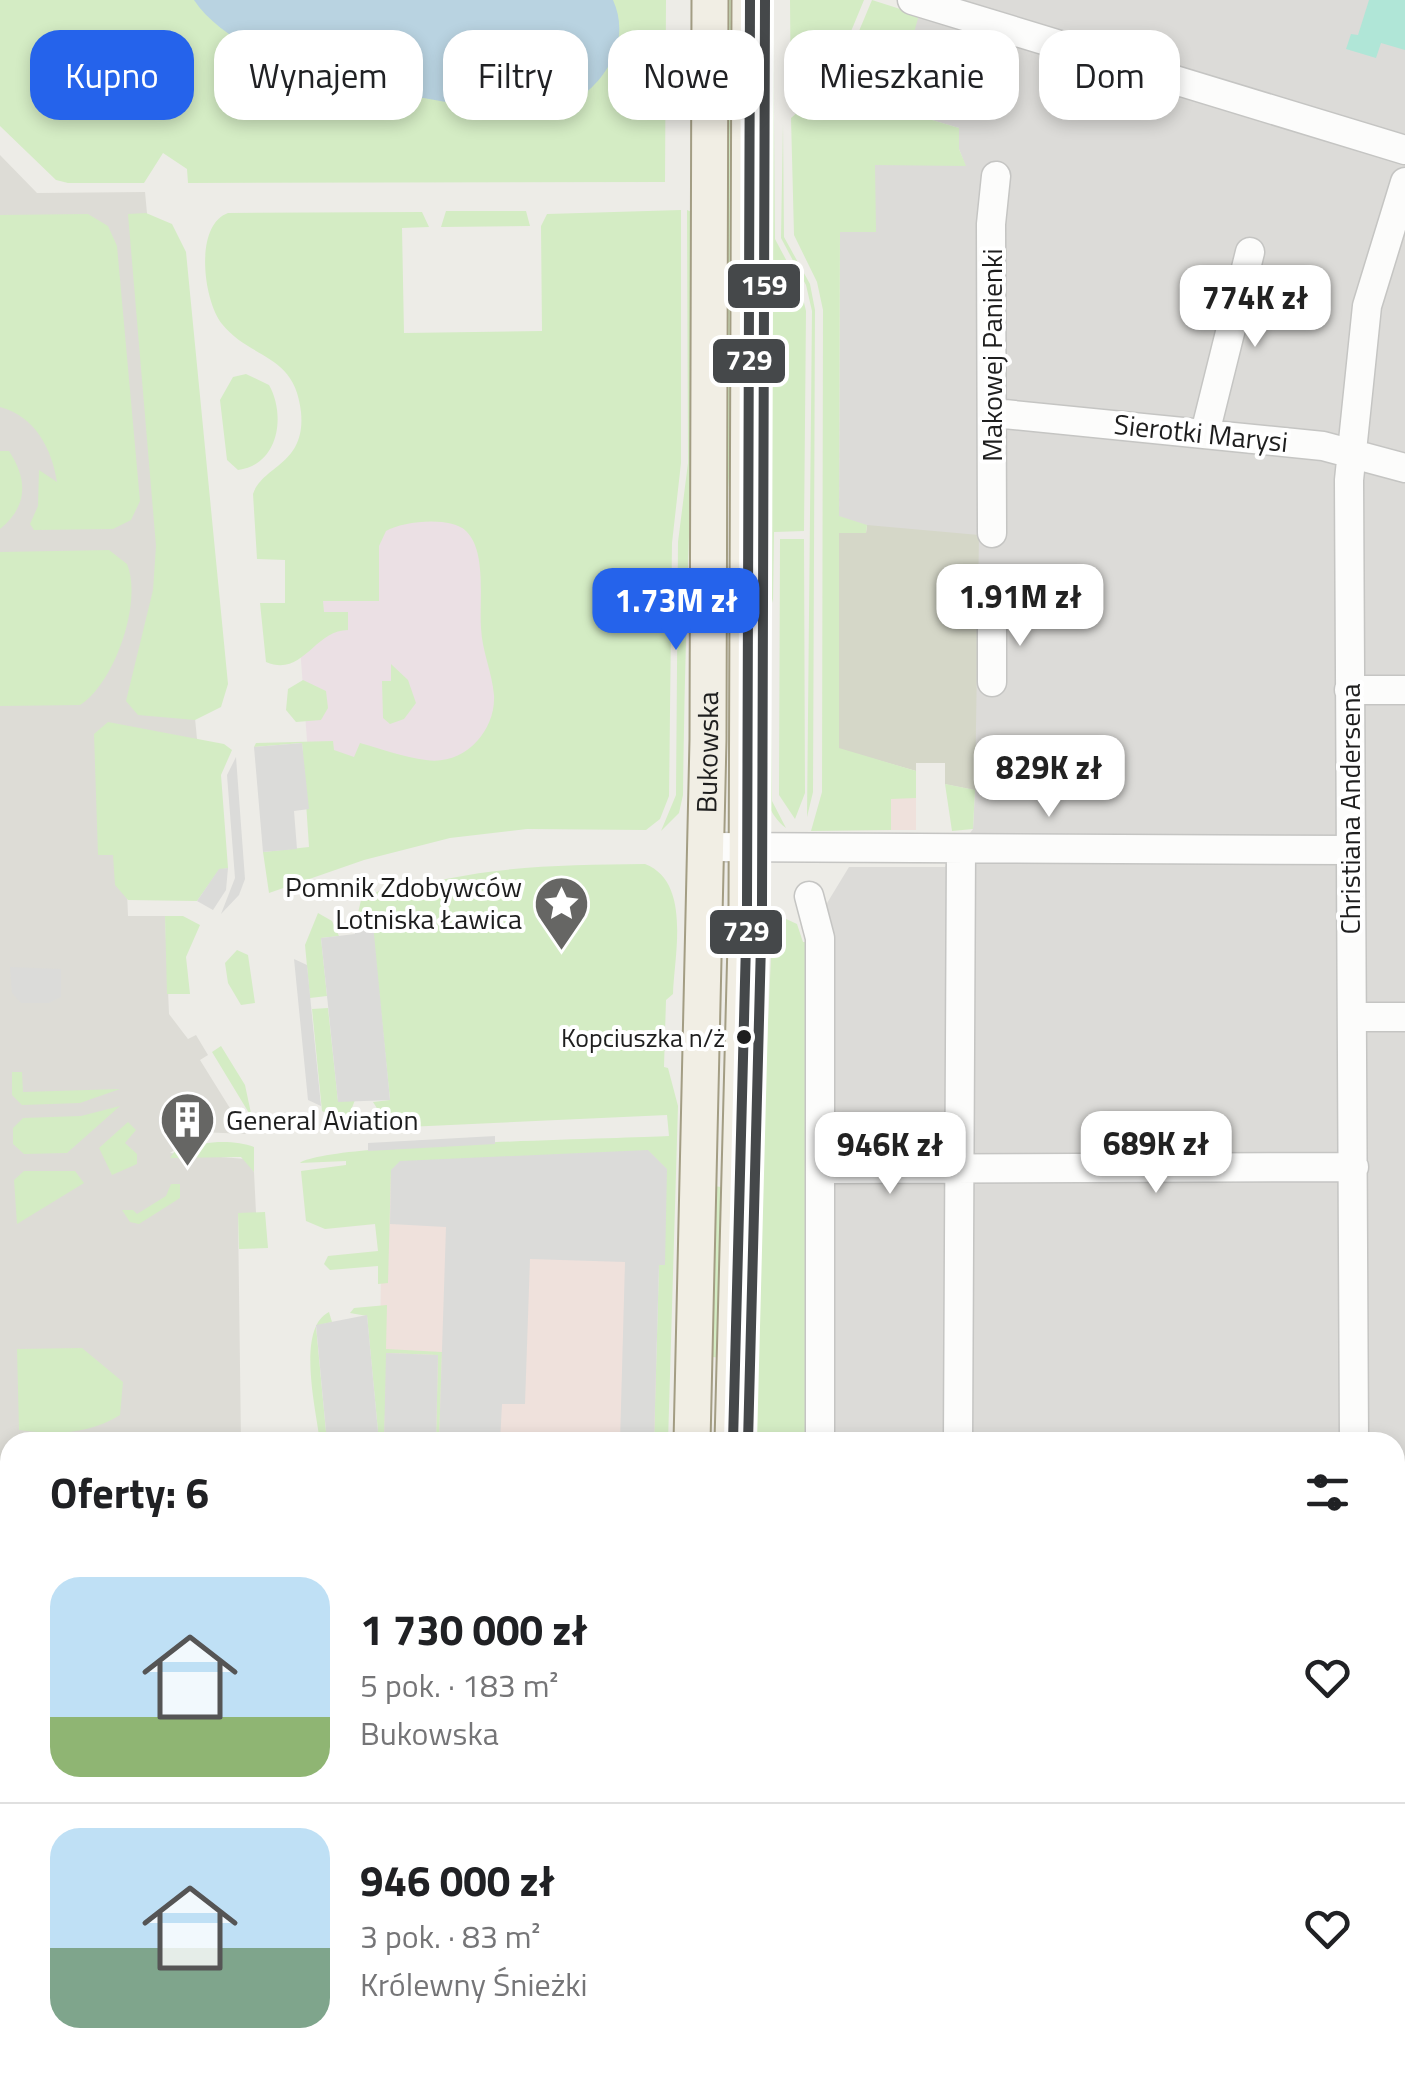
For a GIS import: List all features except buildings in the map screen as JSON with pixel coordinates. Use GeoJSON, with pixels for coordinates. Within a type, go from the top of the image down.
{"type":"FeatureCollection","features":[{"type":"Feature","properties":{"kind":"main road","name":"Bukowska"},"geometry":{"type":"LineString","coordinates":[[692,1432],[706,847],[710,0]]}},
{"type":"Feature","properties":{"kind":"main road","name":"Bukowska"},"geometry":{"type":"LineString","coordinates":[[733,1432],[748,848],[750,0]]}},
{"type":"Feature","properties":{"kind":"street"},"geometry":{"type":"LineString","coordinates":[[912,0],[1405,150]]}},
{"type":"Feature","properties":{"kind":"street","name":"Makowej Panienki"},"geometry":{"type":"LineString","coordinates":[[992,533],[991,224],[996,176]]}},
{"type":"Feature","properties":{"kind":"street","name":"Christiana Andersena"},"geometry":{"type":"LineString","coordinates":[[1354,1432],[1350,457],[1367,306],[1405,182]]}},
{"type":"Feature","properties":{"kind":"street"},"geometry":{"type":"LineString","coordinates":[[1205,433],[1250,252]]}},
{"type":"Feature","properties":{"kind":"street","name":"Sierotki Marysi"},"geometry":{"type":"LineString","coordinates":[[994,413],[1323,446],[1350,457],[1405,468]]}},
{"type":"Feature","properties":{"kind":"street"},"geometry":{"type":"LineString","coordinates":[[992,616],[992,682]]}},
{"type":"Feature","properties":{"kind":"street"},"geometry":{"type":"LineString","coordinates":[[1350,690],[1405,690]]}},
{"type":"Feature","properties":{"kind":"street"},"geometry":{"type":"LineString","coordinates":[[706,847],[1350,850]]}},
{"type":"Feature","properties":{"kind":"street"},"geometry":{"type":"LineString","coordinates":[[958,1432],[960,849]]}},
{"type":"Feature","properties":{"kind":"street"},"geometry":{"type":"LineString","coordinates":[[809,896],[820,938],[820,1432]]}},
{"type":"Feature","properties":{"kind":"street"},"geometry":{"type":"LineString","coordinates":[[1352,1016],[1405,1016]]}},
{"type":"Feature","properties":{"kind":"street"},"geometry":{"type":"LineString","coordinates":[[820,1169],[1354,1168]]}},
{"type":"Feature","properties":{"kind":"shaded area"},"geometry":{"type":"Polygon","coordinates":[[[910,0],[1405,0],[1405,1432],[811,1432],[810,931],[849,867],[945,867],[973,829],[975,790],[945,784],[945,763],[916,763],[916,771],[867,526],[839,517],[840,232],[874,165],[965,165],[959,149],[959,128],[932,120],[1019,120],[1019,30],[905,30],[910,0]]]}},
{"type":"Feature","properties":{"kind":"shaded area"},"geometry":{"type":"Polygon","coordinates":[[[0,155],[37,193],[145,192],[197,739],[125,841],[128,916],[165,916],[169,1014],[188,1039],[196,1035],[208,1055],[200,1060],[246,1134],[200,1132],[170,1153],[246,1159],[254,1172],[256,1213],[238,1214],[241,1432],[0,1432],[0,155]]]}},
{"type":"Feature","properties":{"kind":"shaded area"},"geometry":{"type":"Polygon","coordinates":[[[509,518],[529,773],[311,793],[292,541],[371,522],[509,518]]]}},
{"type":"Feature","properties":{"kind":"shaded area"},"geometry":{"type":"Polygon","coordinates":[[[867,525],[979,535],[975,790],[945,784],[945,763],[916,763],[916,771],[839,749],[839,533],[866,533],[867,525]]]}},
{"type":"Feature","properties":{"kind":"shaded area"},"geometry":{"type":"Polygon","coordinates":[[[302,743],[309,809],[294,811],[297,849],[263,852],[254,747],[302,743]]]}},
{"type":"Feature","properties":{"kind":"shaded area"},"geometry":{"type":"Polygon","coordinates":[[[236,757],[245,879],[239,895],[221,914],[235,878],[227,775],[236,757]]]}},
{"type":"Feature","properties":{"kind":"shaded area"},"geometry":{"type":"Polygon","coordinates":[[[891,798],[916,798],[916,830],[891,830],[891,798]]]}},
{"type":"Feature","properties":{"kind":"shaded area"},"geometry":{"type":"Polygon","coordinates":[[[228,868],[226,890],[213,910],[197,901],[219,869],[228,868]]]}},
{"type":"Feature","properties":{"kind":"shaded area"},"geometry":{"type":"Polygon","coordinates":[[[373,924],[390,1100],[338,1102],[321,938],[355,934],[355,926],[373,924]]]}},
{"type":"Feature","properties":{"kind":"shaded area"},"geometry":{"type":"Polygon","coordinates":[[[294,959],[307,965],[321,1106],[308,1100],[294,959]]]}},
{"type":"Feature","properties":{"kind":"shaded area"},"geometry":{"type":"Polygon","coordinates":[[[10,967],[61,969],[61,997],[49,1003],[21,1003],[12,993],[10,967]]]}},
{"type":"Feature","properties":{"kind":"shaded area"},"geometry":{"type":"Polygon","coordinates":[[[495,1136],[495,1144],[368,1151],[368,1143],[495,1136]]]}},
{"type":"Feature","properties":{"kind":"shaded area"},"geometry":{"type":"Polygon","coordinates":[[[649,1147],[659,1432],[379,1432],[382,1177],[399,1159],[649,1147]]]}},
{"type":"Feature","properties":{"kind":"shaded area"},"geometry":{"type":"Polygon","coordinates":[[[648,1150],[667,1169],[665,1265],[659,1265],[654,1432],[620,1432],[625,1262],[530,1259],[525,1404],[502,1404],[501,1432],[439,1432],[446,1227],[390,1224],[391,1170],[400,1161],[648,1150]]]}},
{"type":"Feature","properties":{"kind":"shaded area"},"geometry":{"type":"Polygon","coordinates":[[[367,1315],[378,1432],[326,1432],[316,1325],[367,1315]]]}},
{"type":"Feature","properties":{"kind":"shaded area"},"geometry":{"type":"Polygon","coordinates":[[[386,1353],[438,1355],[436,1432],[384,1432],[386,1353]]]}},
{"type":"Feature","properties":{"kind":"green space"},"geometry":{"type":"Polygon","coordinates":[[[0,0],[666,0],[666,30],[608,30],[608,120],[665,120],[665,182],[188,183],[187,169],[163,153],[144,183],[68,183],[56,180],[0,126],[0,0]]]}},
{"type":"Feature","properties":{"kind":"green space"},"geometry":{"type":"Polygon","coordinates":[[[724,0],[735,0],[735,30],[724,30],[724,0]]]}},
{"type":"Feature","properties":{"kind":"green space"},"geometry":{"type":"Polygon","coordinates":[[[764,0],[773,0],[775,239],[800,286],[806,311],[804,531],[774,532],[773,603],[766,574],[764,0]]]}},
{"type":"Feature","properties":{"kind":"green space"},"geometry":{"type":"Polygon","coordinates":[[[790,0],[864,0],[852,30],[790,30],[790,0]]]}},
{"type":"Feature","properties":{"kind":"green space"},"geometry":{"type":"Polygon","coordinates":[[[872,0],[919,15],[915,30],[859,30],[872,0]]]}},
{"type":"Feature","properties":{"kind":"green space"},"geometry":{"type":"Polygon","coordinates":[[[1369,0],[1405,0],[1405,50],[1381,43],[1376,58],[1346,49],[1351,34],[1358,35],[1369,0]]]}},
{"type":"Feature","properties":{"kind":"green space"},"geometry":{"type":"Polygon","coordinates":[[[724,120],[735,120],[735,507],[730,507],[725,430],[724,120]]]}},
{"type":"Feature","properties":{"kind":"green space"},"geometry":{"type":"Polygon","coordinates":[[[791,120],[932,120],[959,128],[959,149],[966,166],[875,165],[876,232],[840,232],[839,516],[867,525],[866,533],[839,533],[839,748],[916,771],[916,798],[891,799],[891,830],[811,831],[822,792],[823,310],[817,282],[794,235],[791,120]]]}},
{"type":"Feature","properties":{"kind":"green space"},"geometry":{"type":"Polygon","coordinates":[[[783,123],[784,237],[810,284],[815,310],[813,792],[807,817],[812,311],[806,285],[781,238],[783,123]]]}},
{"type":"Feature","properties":{"kind":"green space"},"geometry":{"type":"Polygon","coordinates":[[[681,210],[681,463],[672,543],[669,796],[660,819],[646,830],[527,829],[450,838],[364,860],[269,893],[263,852],[309,847],[302,743],[254,747],[256,743],[333,741],[334,750],[354,757],[360,743],[409,757],[440,760],[465,752],[475,743],[490,721],[494,695],[482,637],[477,551],[466,531],[450,523],[415,523],[386,531],[379,546],[379,601],[323,601],[324,612],[348,612],[348,630],[326,637],[290,664],[266,662],[260,603],[285,603],[285,560],[257,559],[253,494],[258,484],[291,454],[301,430],[301,412],[290,378],[270,359],[233,336],[215,313],[205,264],[210,232],[217,220],[228,213],[422,212],[429,227],[402,228],[404,333],[542,331],[541,226],[547,214],[681,210]]]}},
{"type":"Feature","properties":{"kind":"green space"},"geometry":{"type":"Polygon","coordinates":[[[687,210],[696,214],[683,795],[679,813],[661,831],[676,795],[678,542],[688,463],[687,210]]]}},
{"type":"Feature","properties":{"kind":"green space"},"geometry":{"type":"Polygon","coordinates":[[[446,211],[526,211],[530,226],[441,227],[446,211]]]}},
{"type":"Feature","properties":{"kind":"green space"},"geometry":{"type":"Polygon","coordinates":[[[146,213],[172,224],[186,252],[228,684],[221,707],[195,720],[138,715],[126,701],[153,590],[156,546],[128,214],[146,213]]]}},
{"type":"Feature","properties":{"kind":"green space"},"geometry":{"type":"Polygon","coordinates":[[[88,214],[108,226],[117,246],[140,501],[131,520],[113,529],[34,530],[30,524],[38,506],[39,470],[57,482],[40,436],[23,418],[0,407],[0,215],[88,214]]]}},
{"type":"Feature","properties":{"kind":"green space"},"geometry":{"type":"Polygon","coordinates":[[[246,374],[269,385],[277,424],[263,459],[238,470],[227,460],[220,400],[233,377],[246,374]]]}},
{"type":"Feature","properties":{"kind":"green space"},"geometry":{"type":"Polygon","coordinates":[[[0,451],[9,451],[15,462],[22,492],[16,511],[0,529],[0,451]]]}},
{"type":"Feature","properties":{"kind":"green space"},"geometry":{"type":"Polygon","coordinates":[[[780,539],[804,539],[805,793],[795,819],[779,795],[780,539]]]}},
{"type":"Feature","properties":{"kind":"green space"},"geometry":{"type":"Polygon","coordinates":[[[109,550],[127,564],[131,599],[122,641],[104,679],[80,705],[0,706],[0,552],[109,550]]]}},
{"type":"Feature","properties":{"kind":"green space"},"geometry":{"type":"Polygon","coordinates":[[[391,664],[408,680],[416,703],[404,719],[390,724],[383,718],[382,681],[391,681],[391,664]]]}},
{"type":"Feature","properties":{"kind":"green space"},"geometry":{"type":"Polygon","coordinates":[[[303,680],[326,691],[328,708],[321,720],[296,722],[286,710],[288,689],[303,680]]]}},
{"type":"Feature","properties":{"kind":"green space"},"geometry":{"type":"Polygon","coordinates":[[[771,714],[772,801],[786,828],[775,817],[765,790],[764,760],[771,714]]]}},
{"type":"Feature","properties":{"kind":"green space"},"geometry":{"type":"Polygon","coordinates":[[[108,722],[224,744],[232,750],[221,775],[228,868],[219,870],[197,901],[128,900],[115,885],[113,855],[98,855],[94,734],[108,722]]]}},
{"type":"Feature","properties":{"kind":"green space"},"geometry":{"type":"Polygon","coordinates":[[[945,784],[975,790],[973,829],[952,831],[945,784]]]}},
{"type":"Feature","properties":{"kind":"green space"},"geometry":{"type":"Polygon","coordinates":[[[645,864],[660,873],[675,903],[677,941],[673,994],[666,1000],[664,1067],[668,1068],[678,1106],[668,1432],[654,1432],[659,1264],[664,1265],[391,1170],[388,1283],[378,1284],[378,1266],[330,1270],[324,1264],[328,1256],[378,1251],[375,1224],[325,1229],[306,1221],[301,1171],[346,1165],[346,1161],[300,1163],[322,1156],[415,1146],[669,1136],[667,1115],[407,1127],[385,1121],[373,1102],[390,1100],[372,924],[355,926],[361,900],[381,890],[384,896],[449,878],[578,865],[645,864]]]}},
{"type":"Feature","properties":{"kind":"green space"},"geometry":{"type":"Polygon","coordinates":[[[318,913],[332,921],[339,936],[321,938],[327,996],[310,998],[305,945],[318,913]]]}},
{"type":"Feature","properties":{"kind":"green space"},"geometry":{"type":"Polygon","coordinates":[[[773,913],[797,924],[803,942],[810,942],[811,1432],[749,1432],[773,913]]]}},
{"type":"Feature","properties":{"kind":"green space"},"geometry":{"type":"Polygon","coordinates":[[[165,916],[183,916],[200,925],[186,957],[190,994],[167,994],[165,916]]]}},
{"type":"Feature","properties":{"kind":"green space"},"geometry":{"type":"Polygon","coordinates":[[[237,950],[248,955],[255,1003],[241,1005],[228,983],[225,963],[237,950]]]}},
{"type":"Feature","properties":{"kind":"green space"},"geometry":{"type":"Polygon","coordinates":[[[328,1008],[338,1101],[355,1100],[346,1123],[322,1111],[312,1009],[328,1008]]]}},
{"type":"Feature","properties":{"kind":"green space"},"geometry":{"type":"Polygon","coordinates":[[[221,1046],[245,1085],[252,1118],[212,1052],[221,1046]]]}},
{"type":"Feature","properties":{"kind":"green space"},"geometry":{"type":"Polygon","coordinates":[[[12,1072],[22,1072],[23,1092],[120,1089],[80,1103],[22,1105],[12,1095],[12,1072]]]}},
{"type":"Feature","properties":{"kind":"green space"},"geometry":{"type":"Polygon","coordinates":[[[120,1106],[67,1153],[24,1154],[13,1144],[13,1128],[23,1118],[81,1116],[120,1106]]]}},
{"type":"Feature","properties":{"kind":"green space"},"geometry":{"type":"Polygon","coordinates":[[[128,1122],[136,1130],[125,1143],[137,1154],[137,1164],[112,1175],[99,1148],[128,1122]]]}},
{"type":"Feature","properties":{"kind":"green space"},"geometry":{"type":"Polygon","coordinates":[[[181,1142],[186,1150],[220,1142],[254,1147],[254,1172],[241,1157],[170,1158],[181,1142]]]}},
{"type":"Feature","properties":{"kind":"green space"},"geometry":{"type":"Polygon","coordinates":[[[24,1171],[75,1171],[84,1183],[17,1224],[14,1180],[24,1171]]]}},
{"type":"Feature","properties":{"kind":"green space"},"geometry":{"type":"Polygon","coordinates":[[[171,1184],[180,1184],[180,1198],[139,1224],[130,1222],[122,1210],[137,1214],[166,1196],[171,1184]]]}},
{"type":"Feature","properties":{"kind":"green space"},"geometry":{"type":"Polygon","coordinates":[[[714,1186],[721,1187],[721,1358],[713,1357],[714,1186]]]}},
{"type":"Feature","properties":{"kind":"green space"},"geometry":{"type":"Polygon","coordinates":[[[265,1212],[268,1248],[239,1249],[238,1213],[265,1212]]]}},
{"type":"Feature","properties":{"kind":"green space"},"geometry":{"type":"Polygon","coordinates":[[[387,1305],[386,1349],[442,1352],[439,1432],[436,1432],[438,1355],[387,1353],[384,1432],[378,1432],[367,1316],[350,1313],[354,1308],[387,1305]]]}},
{"type":"Feature","properties":{"kind":"green space"},"geometry":{"type":"Polygon","coordinates":[[[329,1312],[332,1322],[317,1326],[319,1321],[329,1312]]]}},
{"type":"Feature","properties":{"kind":"green space"},"geometry":{"type":"Polygon","coordinates":[[[316,1327],[326,1432],[318,1432],[312,1391],[316,1327]]]}},
{"type":"Feature","properties":{"kind":"green space"},"geometry":{"type":"Polygon","coordinates":[[[82,1348],[123,1382],[120,1415],[71,1432],[19,1430],[17,1349],[82,1348]]]}},
{"type":"Feature","properties":{"kind":"water"},"geometry":{"type":"Polygon","coordinates":[[[194,0],[613,0],[619,21],[619,30],[608,30],[608,66],[588,91],[588,30],[443,30],[443,101],[423,97],[423,30],[221,28],[194,0]]]}},
{"type":"Feature","properties":{"kind":"transit line","name":"729"},"geometry":{"type":"LineString","coordinates":[[733,1432],[747,905],[750,0]]}},
{"type":"Feature","properties":{"kind":"transit line","name":"159"},"geometry":{"type":"LineString","coordinates":[[748,1432],[762,905],[765,0]]}},
{"type":"Feature","properties":{"kind":"place","name":"Pomnik Zdobywców Lotniska Ławica"},"geometry":{"type":"Point","coordinates":[561,952]}},
{"type":"Feature","properties":{"kind":"place","name":"Kopciuszka n/ż"},"geometry":{"type":"Point","coordinates":[744,1037]}},
{"type":"Feature","properties":{"kind":"place","name":"General Aviation"},"geometry":{"type":"Point","coordinates":[187,1169]}}]}
